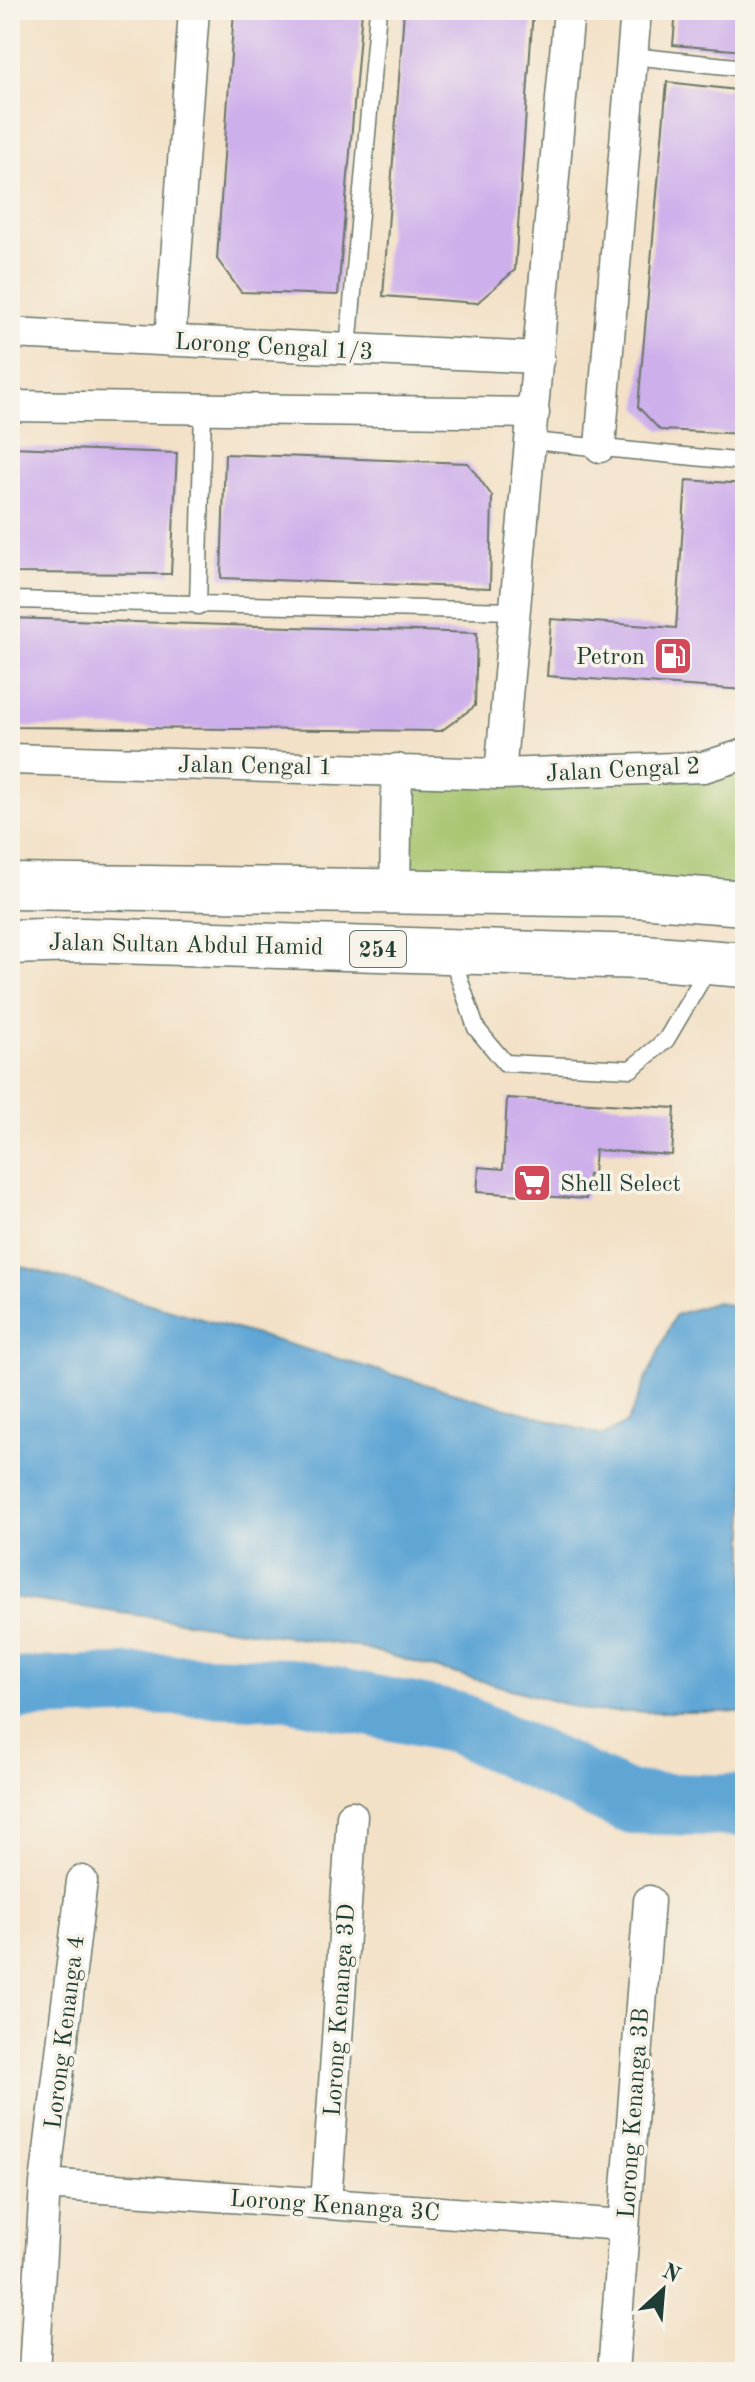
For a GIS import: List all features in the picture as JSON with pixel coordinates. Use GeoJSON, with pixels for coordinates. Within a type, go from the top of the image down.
{"type":"FeatureCollection","features":[{"type":"Feature","properties":{"kind":"main road"},"geometry":{"type":"LineString","coordinates":[[10,886],[638,895],[745,903]]}},
{"type":"Feature","properties":{"kind":"main road","name":"Jalan Sultan Abdul Hamid"},"geometry":{"type":"LineString","coordinates":[[10,942],[82,940],[729,963]]}},
{"type":"Feature","properties":{"kind":"street"},"geometry":{"type":"LineString","coordinates":[[170,341],[194,10]]}},
{"type":"Feature","properties":{"kind":"street"},"geometry":{"type":"LineString","coordinates":[[500,774],[569,10]]}},
{"type":"Feature","properties":{"kind":"street"},"geometry":{"type":"LineString","coordinates":[[600,447],[636,10]]}},
{"type":"Feature","properties":{"kind":"street","name":"Lorong Cengal 1/3"},"geometry":{"type":"LineString","coordinates":[[10,333],[539,358]]}},
{"type":"Feature","properties":{"kind":"street"},"geometry":{"type":"LineString","coordinates":[[10,406],[203,409],[533,427]]}},
{"type":"Feature","properties":{"kind":"street","name":"Jalan Cengal 2"},"geometry":{"type":"LineString","coordinates":[[500,774],[704,767],[745,754]]}},
{"type":"Feature","properties":{"kind":"street","name":"Jalan Cengal 1"},"geometry":{"type":"LineString","coordinates":[[10,759],[500,774]]}},
{"type":"Feature","properties":{"kind":"street"},"geometry":{"type":"LineString","coordinates":[[395,891],[397,769]]}},
{"type":"Feature","properties":{"kind":"street","name":"Lorong Kenanga 3D"},"geometry":{"type":"LineString","coordinates":[[326,2204],[352,1816]]}},
{"type":"Feature","properties":{"kind":"street","name":"Lorong Kenanga 4"},"geometry":{"type":"LineString","coordinates":[[34,2372],[45,2184],[82,1881]]}},
{"type":"Feature","properties":{"kind":"street","name":"Lorong Kenanga 3B"},"geometry":{"type":"LineString","coordinates":[[613,2372],[649,1901]]}},
{"type":"Feature","properties":{"kind":"street","name":"Lorong Kenanga 3C"},"geometry":{"type":"LineString","coordinates":[[45,2184],[624,2225]]}},
{"type":"Feature","properties":{"kind":"lane"},"geometry":{"type":"LineString","coordinates":[[348,349],[378,10]]}},
{"type":"Feature","properties":{"kind":"lane"},"geometry":{"type":"LineString","coordinates":[[632,56],[745,68]]}},
{"type":"Feature","properties":{"kind":"lane"},"geometry":{"type":"LineString","coordinates":[[198,606],[203,409]]}},
{"type":"Feature","properties":{"kind":"lane"},"geometry":{"type":"LineString","coordinates":[[533,427],[600,447],[745,462]]}},
{"type":"Feature","properties":{"kind":"lane"},"geometry":{"type":"LineString","coordinates":[[10,600],[516,611]]}},
{"type":"Feature","properties":{"kind":"lane"},"geometry":{"type":"LineString","coordinates":[[450,951],[476,1028],[505,1063],[631,1069],[666,1040],[729,963]]}},
{"type":"Feature","properties":{"kind":"green space"},"geometry":{"type":"Polygon","coordinates":[[[745,754],[745,903],[395,891],[397,769],[745,754]]]}},
{"type":"Feature","properties":{"kind":"water"},"geometry":{"type":"Polygon","coordinates":[[[10,1263],[603,1436],[627,1423],[675,1315],[717,1302],[745,1309],[745,1712],[593,1712],[360,1647],[10,1597],[10,1263]]]}},
{"type":"Feature","properties":{"kind":"building"},"geometry":{"type":"Polygon","coordinates":[[[234,10],[362,10],[338,295],[241,292],[217,259],[234,10]]]}},
{"type":"Feature","properties":{"kind":"building"},"geometry":{"type":"Polygon","coordinates":[[[404,10],[533,10],[515,270],[477,303],[383,296],[404,10]]]}},
{"type":"Feature","properties":{"kind":"building"},"geometry":{"type":"Polygon","coordinates":[[[676,10],[745,10],[745,51],[673,45],[676,10]]]}},
{"type":"Feature","properties":{"kind":"building"},"geometry":{"type":"Polygon","coordinates":[[[667,82],[745,91],[745,434],[660,430],[638,407],[667,82]]]}},
{"type":"Feature","properties":{"kind":"building"},"geometry":{"type":"Polygon","coordinates":[[[10,447],[177,453],[171,574],[10,573],[10,447]]]}},
{"type":"Feature","properties":{"kind":"building"},"geometry":{"type":"Polygon","coordinates":[[[225,454],[468,463],[492,496],[490,588],[221,578],[225,454]]]}},
{"type":"Feature","properties":{"kind":"building"},"geometry":{"type":"Polygon","coordinates":[[[686,480],[745,484],[745,690],[547,676],[551,619],[676,628],[686,480]]]}},
{"type":"Feature","properties":{"kind":"building"},"geometry":{"type":"Polygon","coordinates":[[[10,618],[477,633],[475,706],[441,731],[10,727],[10,618]]]}},
{"type":"Feature","properties":{"kind":"building"},"geometry":{"type":"Polygon","coordinates":[[[507,1098],[675,1108],[672,1155],[595,1150],[593,1174],[588,1174],[586,1199],[477,1192],[479,1167],[503,1169],[507,1098]]]}},
{"type":"Feature","properties":{"kind":"waterway"},"geometry":{"type":"LineString","coordinates":[[10,1689],[147,1684],[289,1689],[457,1723],[629,1803],[745,1806]]}},
{"type":"Feature","properties":{"kind":"place","name":"Petron"},"geometry":{"type":"Point","coordinates":[673,656]}},
{"type":"Feature","properties":{"kind":"place","name":"Shell Select"},"geometry":{"type":"Point","coordinates":[532,1183]}}]}
